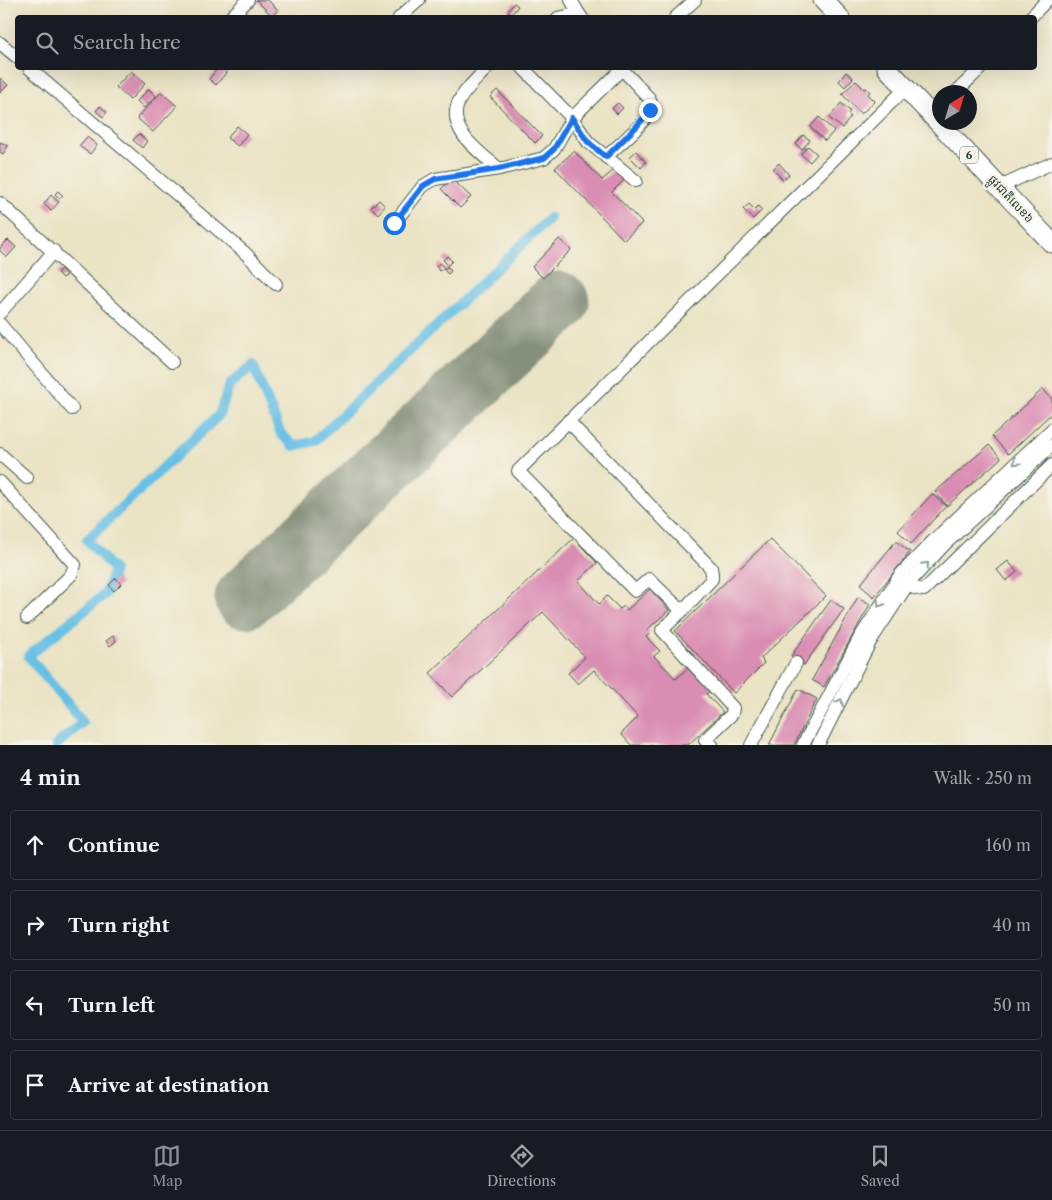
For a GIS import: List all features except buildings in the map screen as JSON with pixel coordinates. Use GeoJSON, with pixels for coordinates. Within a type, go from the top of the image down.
{"type":"FeatureCollection","features":[{"type":"Feature","properties":{"kind":"highway"},"geometry":{"type":"LineString","coordinates":[[823,0],[837,15]]}},
{"type":"Feature","properties":{"kind":"highway","name":"ផ្លូវជាតិលេខ៦"},"geometry":{"type":"LineString","coordinates":[[889,70],[906,88],[932,110]]}},
{"type":"Feature","properties":{"kind":"highway","name":"ផ្លូវជាតិលេខ៦"},"geometry":{"type":"LineString","coordinates":[[951,130],[1052,243]]}},
{"type":"Feature","properties":{"kind":"street"},"geometry":{"type":"LineString","coordinates":[[233,15],[248,0]]}},
{"type":"Feature","properties":{"kind":"street"},"geometry":{"type":"LineString","coordinates":[[402,15],[419,0]]}},
{"type":"Feature","properties":{"kind":"street"},"geometry":{"type":"LineString","coordinates":[[572,0],[580,15]]}},
{"type":"Feature","properties":{"kind":"street"},"geometry":{"type":"LineString","coordinates":[[678,15],[695,0]]}},
{"type":"Feature","properties":{"kind":"street"},"geometry":{"type":"LineString","coordinates":[[1033,15],[1047,0]]}},
{"type":"Feature","properties":{"kind":"street"},"geometry":{"type":"LineString","coordinates":[[0,43],[15,56]]}},
{"type":"Feature","properties":{"kind":"street"},"geometry":{"type":"LineString","coordinates":[[31,70],[244,252],[276,284]]}},
{"type":"Feature","properties":{"kind":"street"},"geometry":{"type":"LineString","coordinates":[[485,70],[459,101],[456,120],[457,126],[466,139],[499,169]]}},
{"type":"Feature","properties":{"kind":"street"},"geometry":{"type":"LineString","coordinates":[[524,70],[572,118],[588,142],[636,181]]}},
{"type":"Feature","properties":{"kind":"street"},"geometry":{"type":"LineString","coordinates":[[394,223],[423,186],[435,179],[499,169],[544,158],[554,149],[572,118],[620,70]]}},
{"type":"Feature","properties":{"kind":"street"},"geometry":{"type":"LineString","coordinates":[[606,157],[650,110],[649,98],[624,70]]}},
{"type":"Feature","properties":{"kind":"street"},"geometry":{"type":"LineString","coordinates":[[963,85],[979,70]]}},
{"type":"Feature","properties":{"kind":"street"},"geometry":{"type":"LineString","coordinates":[[682,611],[649,579],[635,591],[518,471],[906,88]]}},
{"type":"Feature","properties":{"kind":"street"},"geometry":{"type":"LineString","coordinates":[[1000,187],[1052,163]]}},
{"type":"Feature","properties":{"kind":"street"},"geometry":{"type":"LineString","coordinates":[[0,203],[172,362]]}},
{"type":"Feature","properties":{"kind":"street"},"geometry":{"type":"LineString","coordinates":[[0,313],[54,251]]}},
{"type":"Feature","properties":{"kind":"street"},"geometry":{"type":"LineString","coordinates":[[0,324],[72,409]]}},
{"type":"Feature","properties":{"kind":"street"},"geometry":{"type":"LineString","coordinates":[[568,421],[711,568],[712,579],[662,630],[733,708],[732,714],[706,740],[712,745]]}},
{"type":"Feature","properties":{"kind":"street"},"geometry":{"type":"LineString","coordinates":[[803,745],[859,639],[934,540],[1052,429]]}},
{"type":"Feature","properties":{"kind":"street"},"geometry":{"type":"LineString","coordinates":[[818,745],[904,579],[945,544],[1052,445]]}},
{"type":"Feature","properties":{"kind":"street"},"geometry":{"type":"LineString","coordinates":[[0,454],[26,478]]}},
{"type":"Feature","properties":{"kind":"street"},"geometry":{"type":"LineString","coordinates":[[904,579],[914,588],[924,590],[1052,465]]}},
{"type":"Feature","properties":{"kind":"street"},"geometry":{"type":"LineString","coordinates":[[0,482],[75,565],[71,576],[26,618]]}},
{"type":"Feature","properties":{"kind":"street"},"geometry":{"type":"LineString","coordinates":[[751,745],[796,663]]}},
{"type":"Feature","properties":{"kind":"waterway"},"geometry":{"type":"LineString","coordinates":[[56,745],[83,722],[28,656],[105,594],[114,570],[87,540],[219,415],[230,384],[253,365],[281,434],[294,446],[315,441],[550,218]]}},
{"type":"Feature","properties":{"kind":"runway"},"geometry":{"type":"LineString","coordinates":[[245,598],[559,302]]}},
{"type":"Feature","properties":{"kind":"route"},"geometry":{"type":"LineString","coordinates":[[394,223],[423,186],[435,179],[499,169],[544,158],[560,141],[572,118],[588,142],[606,157],[650,110]]}}]}
